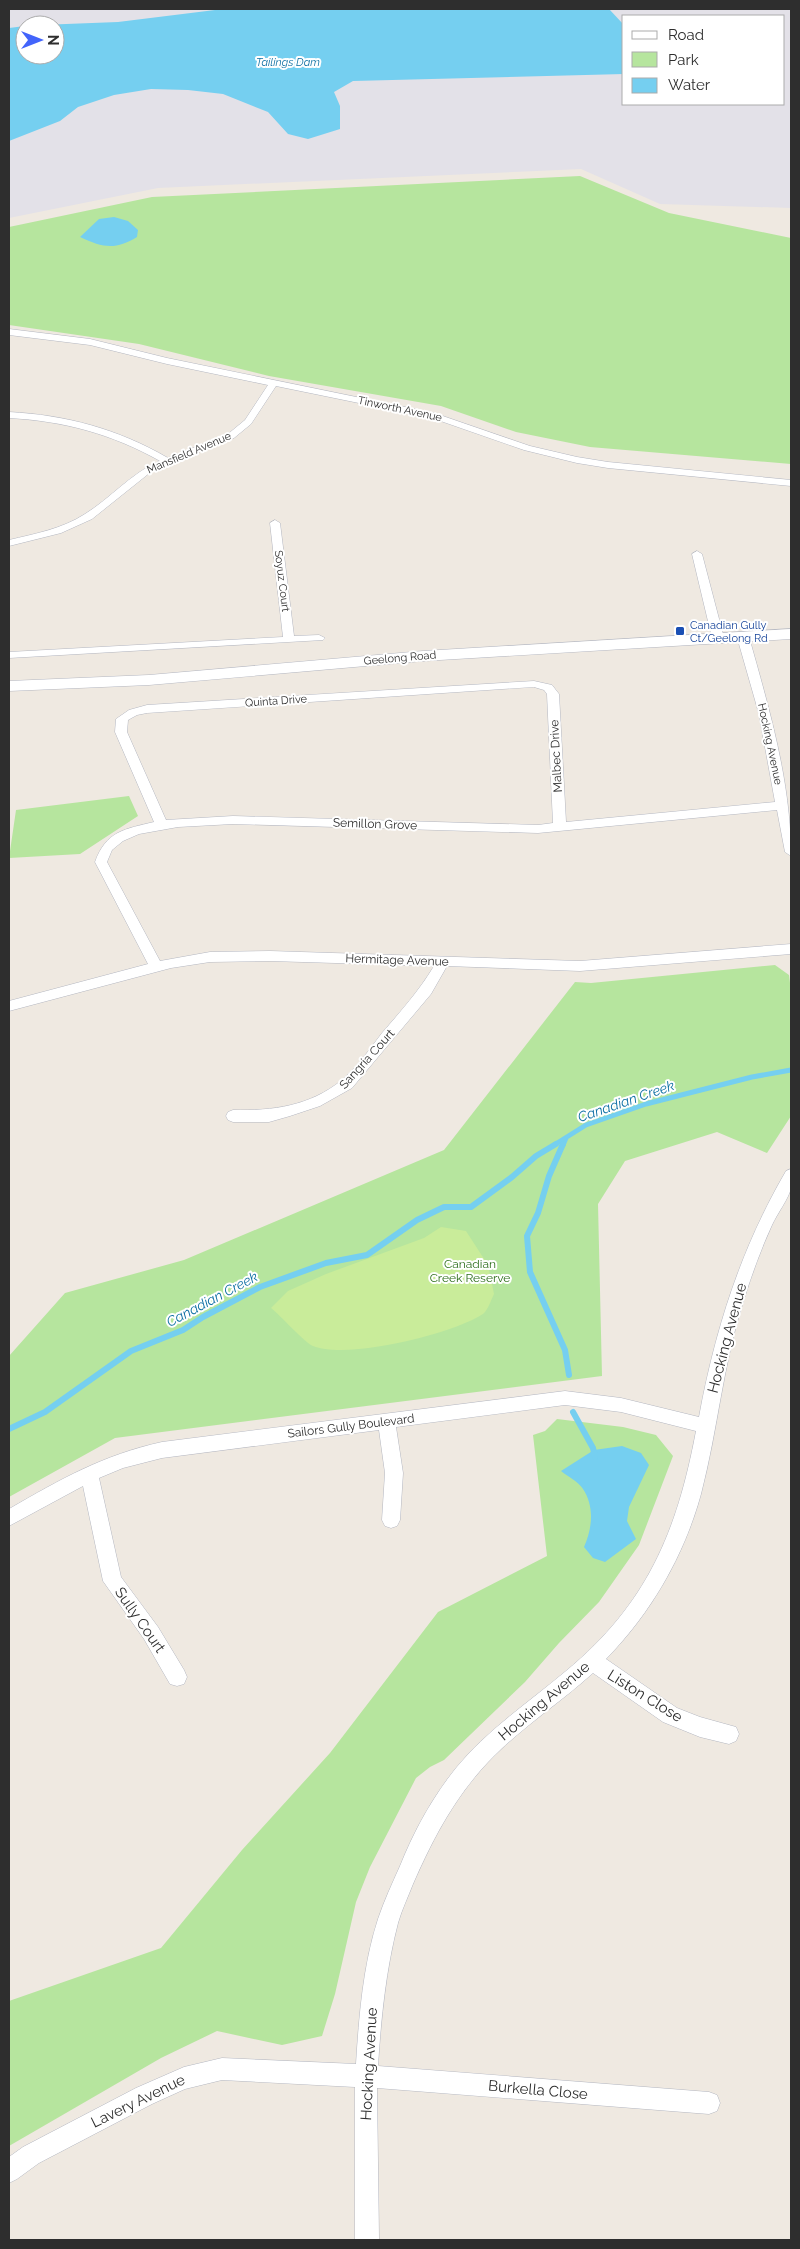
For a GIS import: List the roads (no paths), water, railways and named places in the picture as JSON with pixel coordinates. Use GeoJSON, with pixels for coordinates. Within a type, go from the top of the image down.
{"type":"FeatureCollection","features":[{"type":"Feature","properties":{"kind":"main road","name":"Geelong Road"},"geometry":{"type":"LineString","coordinates":[[9,686],[168,678],[423,656],[791,634]]}},
{"type":"Feature","properties":{"kind":"street","name":"Tinworth Avenue"},"geometry":{"type":"LineString","coordinates":[[9,332],[90,342],[167,361],[444,418],[527,448],[577,460],[615,466],[791,483]]}},
{"type":"Feature","properties":{"kind":"street","name":"Mansfield Avenue"},"geometry":{"type":"LineString","coordinates":[[9,543],[51,533],[88,517],[144,472],[166,461],[218,443],[236,433],[251,419],[274,383]]}},
{"type":"Feature","properties":{"kind":"street"},"geometry":{"type":"LineString","coordinates":[[9,415],[51,418],[93,427],[132,441],[166,461]]}},
{"type":"Feature","properties":{"kind":"street","name":"Soyuz Court"},"geometry":{"type":"LineString","coordinates":[[275,523],[289,640]]}},
{"type":"Feature","properties":{"kind":"street"},"geometry":{"type":"LineString","coordinates":[[697,554],[718,638]]}},
{"type":"Feature","properties":{"kind":"street","name":"Hocking Avenue"},"geometry":{"type":"LineString","coordinates":[[743,637],[764,714],[791,852]]}},
{"type":"Feature","properties":{"kind":"street"},"geometry":{"type":"LineString","coordinates":[[9,655],[319,638]]}},
{"type":"Feature","properties":{"kind":"street","name":"Quinta Drive"},"geometry":{"type":"LineString","coordinates":[[162,825],[121,732],[122,720],[132,712],[529,684],[547,687]]}},
{"type":"Feature","properties":{"kind":"street","name":"Malbec Drive"},"geometry":{"type":"LineString","coordinates":[[547,687],[553,694],[560,828]]}},
{"type":"Feature","properties":{"kind":"street","name":"Semillon Grove"},"geometry":{"type":"LineString","coordinates":[[156,967],[104,871],[101,859],[107,846],[119,837],[134,830],[162,825],[240,820],[525,829],[560,828],[782,805]]}},
{"type":"Feature","properties":{"kind":"street","name":"Hermitage Avenue"},"geometry":{"type":"LineString","coordinates":[[9,1006],[156,967],[200,958],[248,955],[592,965],[791,949]]}},
{"type":"Feature","properties":{"kind":"street","name":"Sangria Court"},"geometry":{"type":"LineString","coordinates":[[233,1116],[278,1114],[341,1089],[354,1077],[426,991],[443,962]]}},
{"type":"Feature","properties":{"kind":"street","name":"Hocking Avenue"},"geometry":{"type":"LineString","coordinates":[[367,2240],[365,2153],[373,1992],[387,1924],[398,1894],[427,1830],[452,1788],[484,1752],[519,1720],[592,1661],[625,1624],[667,1560],[686,1517],[692,1496],[714,1378],[740,1287],[765,1223],[791,1174]]}},
{"type":"Feature","properties":{"kind":"street","name":"Sailors Gully Boulevard"},"geometry":{"type":"LineString","coordinates":[[9,1518],[89,1473],[117,1461],[147,1453],[571,1398],[628,1406],[706,1426]]}},
{"type":"Feature","properties":{"kind":"street"},"geometry":{"type":"LineString","coordinates":[[387,1422],[394,1473],[391,1520]]}},
{"type":"Feature","properties":{"kind":"street","name":"Sully Court"},"geometry":{"type":"LineString","coordinates":[[89,1473],[112,1581],[151,1633],[177,1677]]}},
{"type":"Feature","properties":{"kind":"street","name":"Liston Close"},"geometry":{"type":"LineString","coordinates":[[592,1661],[670,1715],[700,1727],[729,1734]]}},
{"type":"Feature","properties":{"kind":"street","name":"Lavery Avenue"},"geometry":{"type":"LineString","coordinates":[[9,2171],[31,2155],[144,2096],[197,2074],[233,2069],[368,2076]]}},
{"type":"Feature","properties":{"kind":"street","name":"Burkella Close"},"geometry":{"type":"LineString","coordinates":[[368,2076],[709,2103]]}},
{"type":"Feature","properties":{"kind":"water","name":"Tailings Dam"},"geometry":{"type":"Polygon","coordinates":[[[223,9],[609,9],[622,23],[622,74],[353,81],[334,92],[340,106],[340,129],[308,139],[288,134],[268,112],[223,94],[188,90],[151,89],[114,95],[78,107],[60,121],[9,141],[9,28],[15,27],[15,65],[65,65],[65,24],[118,22],[223,9]]]}},
{"type":"Feature","properties":{"kind":"water"},"geometry":{"type":"Polygon","coordinates":[[[114,217],[128,221],[138,230],[137,237],[116,246],[109,246],[80,237],[99,219],[114,217]]]}},
{"type":"Feature","properties":{"kind":"water"},"geometry":{"type":"Polygon","coordinates":[[[622,1446],[641,1453],[649,1465],[629,1507],[627,1521],[636,1539],[605,1562],[593,1558],[584,1547],[589,1533],[591,1518],[587,1496],[579,1484],[561,1471],[594,1450],[622,1446]]]}},
{"type":"Feature","properties":{"kind":"waterway","name":"Canadian Creek"},"geometry":{"type":"LineString","coordinates":[[554,1145],[586,1125],[646,1104],[752,1077],[791,1070]]}},
{"type":"Feature","properties":{"kind":"waterway","name":"Canadian Creek"},"geometry":{"type":"LineString","coordinates":[[563,1145],[566,1138]]}},
{"type":"Feature","properties":{"kind":"waterway","name":"Canadian Creek"},"geometry":{"type":"LineString","coordinates":[[9,1429],[45,1412],[131,1351],[183,1330],[203,1317],[260,1287],[326,1263],[367,1255],[417,1220],[444,1207],[471,1207],[512,1177],[536,1156],[556,1144]]}},
{"type":"Feature","properties":{"kind":"waterway"},"geometry":{"type":"LineString","coordinates":[[563,1144],[549,1176],[538,1213],[527,1236],[530,1272],[565,1350],[569,1375]]}},
{"type":"Feature","properties":{"kind":"waterway"},"geometry":{"type":"LineString","coordinates":[[573,1412],[593,1448],[595,1457]]}},
{"type":"Feature","properties":{"kind":"place","name":"Canadian Gully Ct/Geelong Rd"},"geometry":{"type":"Point","coordinates":[680,631]}},
{"type":"Feature","properties":{"kind":"park label","name":"Canadian Creek Reserve"},"geometry":{"type":"Point","coordinates":[470,1271]}}]}
